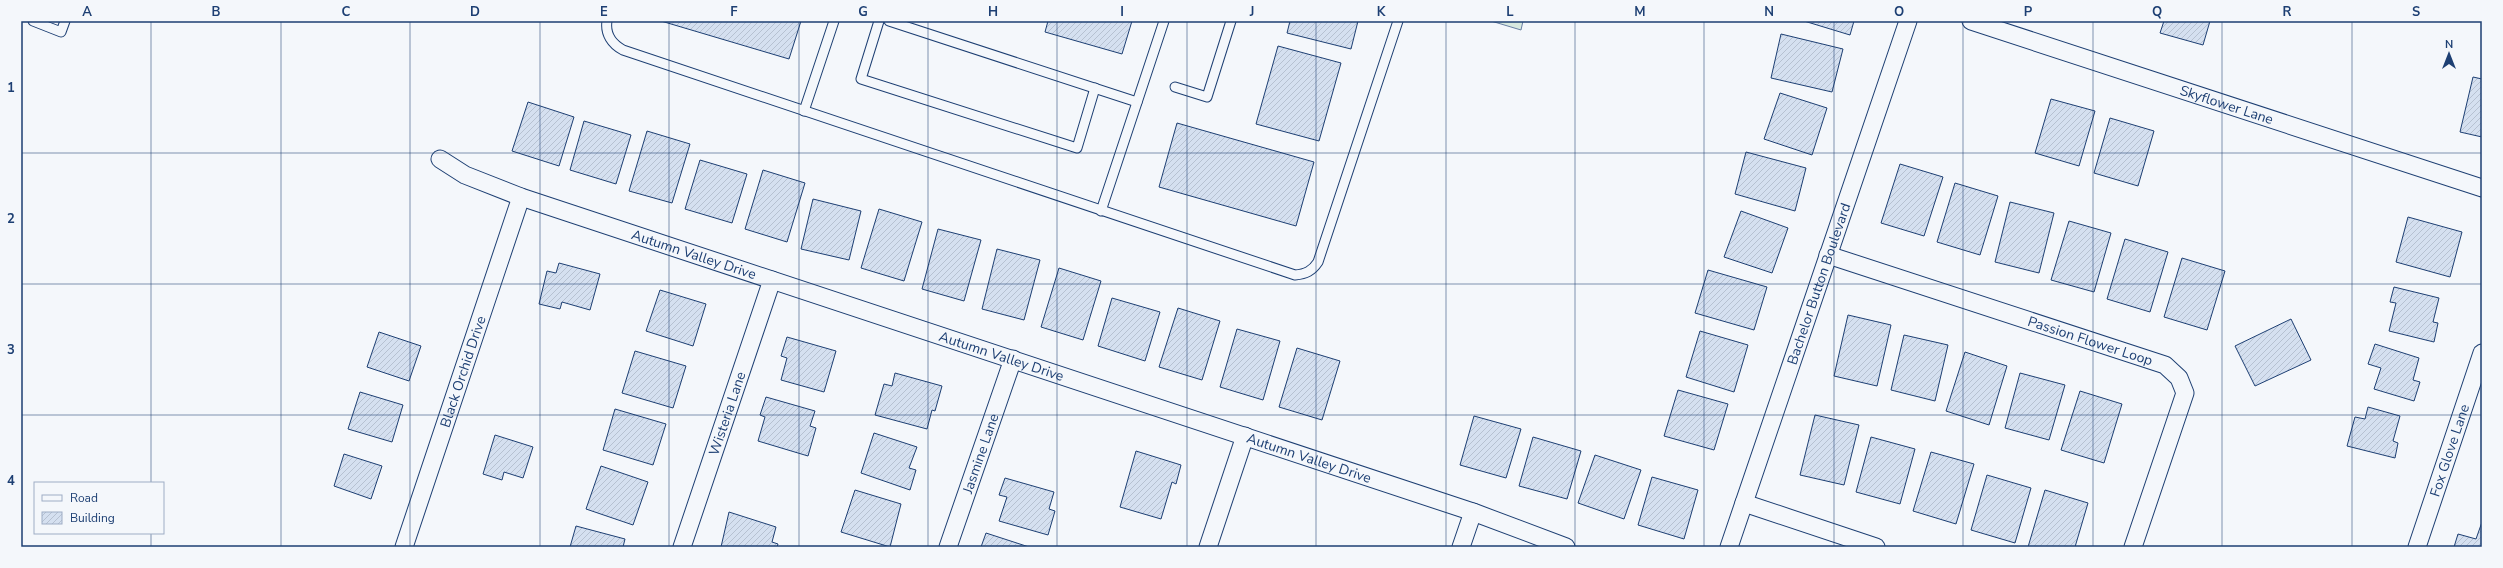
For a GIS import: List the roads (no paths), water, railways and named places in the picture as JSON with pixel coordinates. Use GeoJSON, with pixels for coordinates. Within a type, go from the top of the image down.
{"type":"FeatureCollection","features":[{"type":"Feature","properties":{"kind":"street","name":"Bachelor Button Boulevard"},"geometry":{"type":"LineString","coordinates":[[1729,547],[1908,21]]}},
{"type":"Feature","properties":{"kind":"street","name":"Skyflower Lane"},"geometry":{"type":"LineString","coordinates":[[1971,21],[2482,188]]}},
{"type":"Feature","properties":{"kind":"street","name":"Autumn Valley Drive"},"geometry":{"type":"LineString","coordinates":[[440,159],[465,175],[521,196],[1473,512],[1566,547]]}},
{"type":"Feature","properties":{"kind":"street","name":"Black Orchid Drive"},"geometry":{"type":"LineString","coordinates":[[404,547],[521,196]]}},
{"type":"Feature","properties":{"kind":"street","name":"Passion Flower Loop"},"geometry":{"type":"LineString","coordinates":[[1828,255],[2165,365],[2179,378],[2185,394],[2133,547]]}},
{"type":"Feature","properties":{"kind":"street","name":"Wisteria Lane"},"geometry":{"type":"LineString","coordinates":[[682,547],[772,280]]}},
{"type":"Feature","properties":{"kind":"street","name":"Fox Glove Lane"},"geometry":{"type":"LineString","coordinates":[[2417,547],[2482,353]]}},
{"type":"Feature","properties":{"kind":"street","name":"Jasmine Lane"},"geometry":{"type":"LineString","coordinates":[[948,547],[1012,359]]}},
{"type":"Feature","properties":{"kind":"street"},"geometry":{"type":"LineString","coordinates":[[1208,547],[1245,436]]}},
{"type":"Feature","properties":{"kind":"street"},"geometry":{"type":"LineString","coordinates":[[1744,503],[1876,547]]}},
{"type":"Feature","properties":{"kind":"street"},"geometry":{"type":"LineString","coordinates":[[1461,547],[1473,512]]}},
{"type":"Feature","properties":{"kind":"lane"},"geometry":{"type":"LineString","coordinates":[[33,21],[61,32],[65,21]]}},
{"type":"Feature","properties":{"kind":"lane"},"geometry":{"type":"LineString","coordinates":[[607,21],[608,35],[611,40],[623,50],[1284,273],[1305,274],[1314,269],[1318,262],[1398,21]]}},
{"type":"Feature","properties":{"kind":"lane"},"geometry":{"type":"LineString","coordinates":[[804,111],[834,21]]}},
{"type":"Feature","properties":{"kind":"lane"},"geometry":{"type":"LineString","coordinates":[[879,21],[861,79],[1077,148],[1096,88]]}},
{"type":"Feature","properties":{"kind":"lane"},"geometry":{"type":"LineString","coordinates":[[889,21],[1137,102]]}},
{"type":"Feature","properties":{"kind":"lane"},"geometry":{"type":"LineString","coordinates":[[1101,211],[1164,21]]}},
{"type":"Feature","properties":{"kind":"lane"},"geometry":{"type":"LineString","coordinates":[[1175,87],[1207,97],[1231,21]]}}]}
